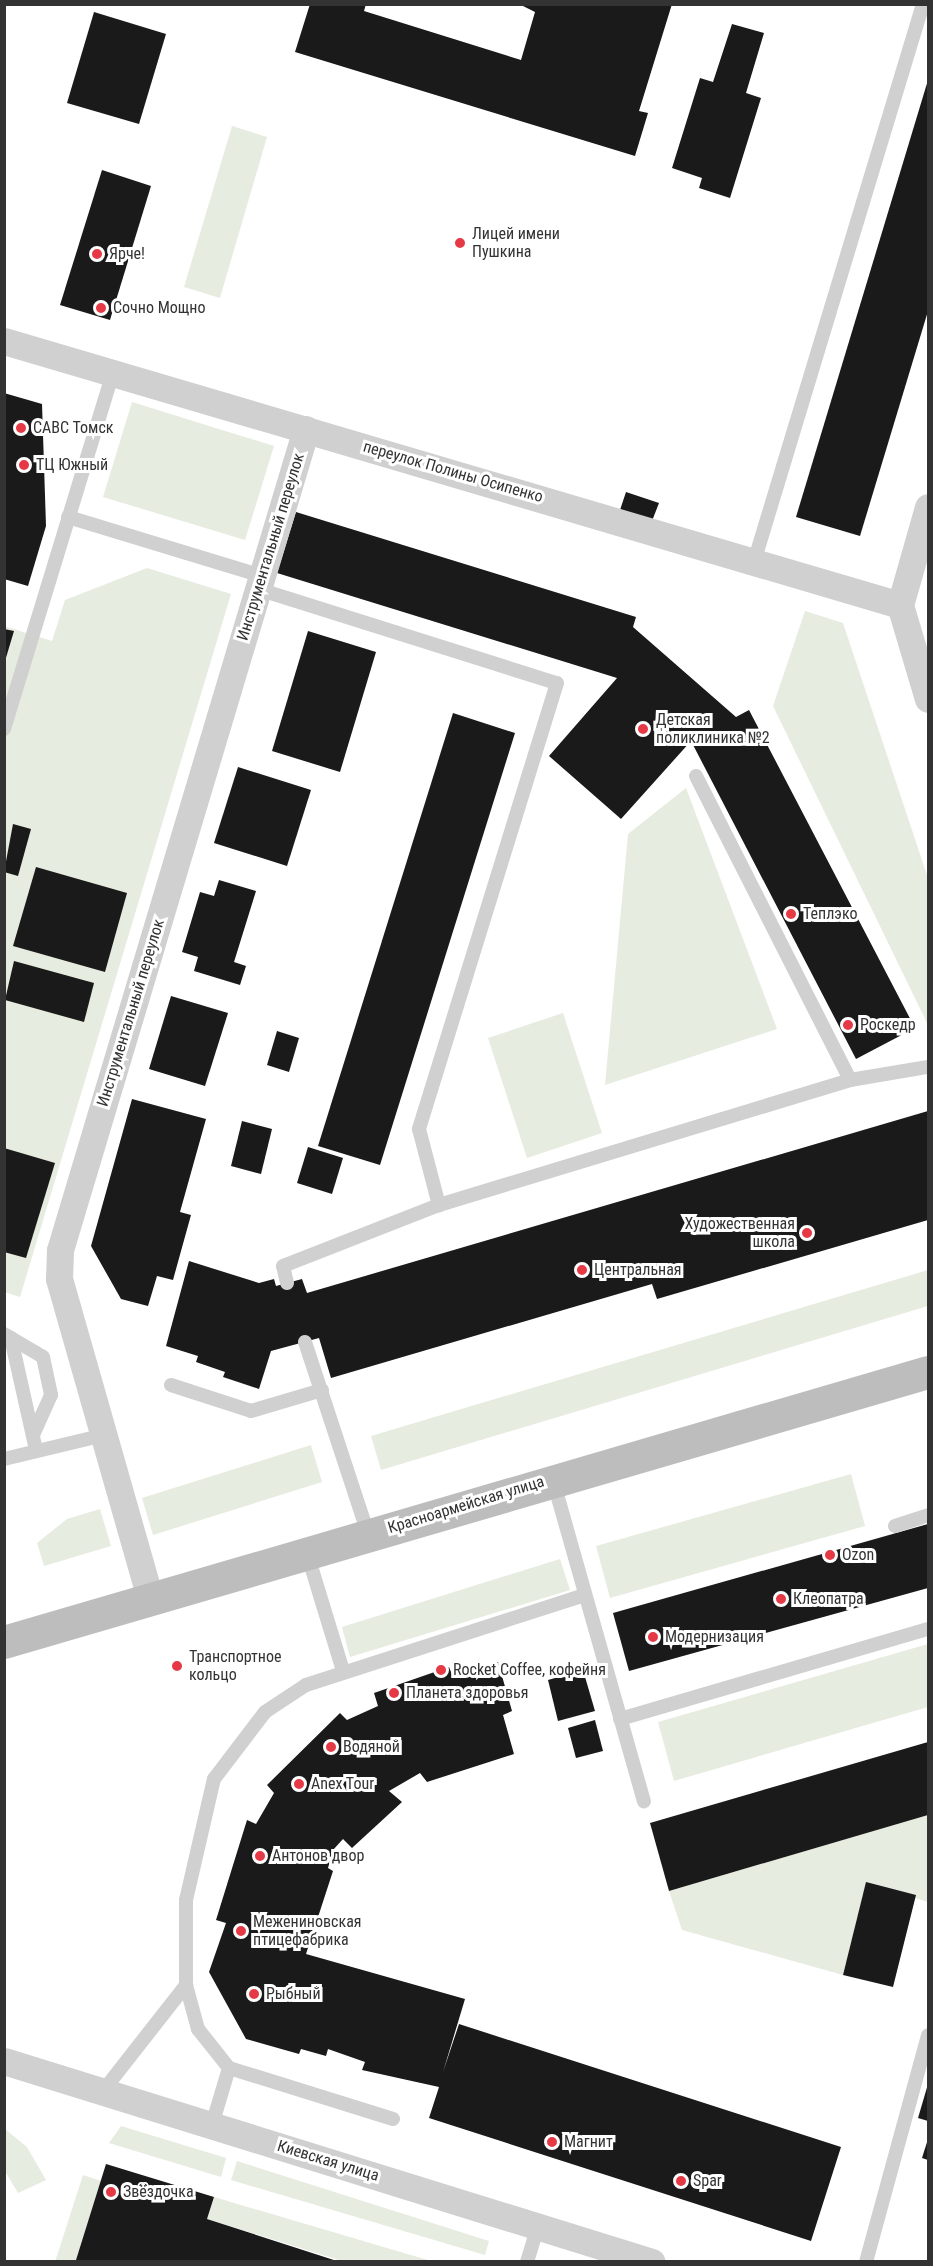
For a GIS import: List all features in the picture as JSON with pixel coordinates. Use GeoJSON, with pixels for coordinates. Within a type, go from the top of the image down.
{"type":"FeatureCollection","features":[{"type":"Feature","properties":{"kind":"main road","name":"Красноармейская улица"},"geometry":{"type":"LineString","coordinates":[[4,1642],[553,1479],[927,1377]]}},
{"type":"Feature","properties":{"kind":"street","name":"переулок Полины Осипенко"},"geometry":{"type":"LineString","coordinates":[[4,341],[900,605]]}},
{"type":"Feature","properties":{"kind":"street","name":"Инструментальный переулок"},"geometry":{"type":"LineString","coordinates":[[150,1598],[59,1279],[60,1250],[306,429]]}},
{"type":"Feature","properties":{"kind":"street"},"geometry":{"type":"LineString","coordinates":[[928,507],[900,605],[928,699]]}},
{"type":"Feature","properties":{"kind":"street","name":"Киевская улица"},"geometry":{"type":"LineString","coordinates":[[4,2061],[652,2262]]}},
{"type":"Feature","properties":{"kind":"lane"},"geometry":{"type":"LineString","coordinates":[[754,562],[923,4]]}},
{"type":"Feature","properties":{"kind":"lane"},"geometry":{"type":"LineString","coordinates":[[4,729],[113,372]]}},
{"type":"Feature","properties":{"kind":"lane"},"geometry":{"type":"LineString","coordinates":[[68,517],[557,683],[419,1129],[439,1205]]}},
{"type":"Feature","properties":{"kind":"lane"},"geometry":{"type":"LineString","coordinates":[[696,776],[850,1080]]}},
{"type":"Feature","properties":{"kind":"lane"},"geometry":{"type":"LineString","coordinates":[[287,1283],[282,1266],[439,1205],[850,1080],[928,1067]]}},
{"type":"Feature","properties":{"kind":"lane"},"geometry":{"type":"LineString","coordinates":[[8,1336],[36,1450]]}},
{"type":"Feature","properties":{"kind":"lane"},"geometry":{"type":"LineString","coordinates":[[8,1336],[43,1357],[51,1395],[33,1435]]}},
{"type":"Feature","properties":{"kind":"lane"},"geometry":{"type":"LineString","coordinates":[[305,1342],[368,1534]]}},
{"type":"Feature","properties":{"kind":"lane"},"geometry":{"type":"LineString","coordinates":[[171,1385],[251,1411],[322,1390]]}},
{"type":"Feature","properties":{"kind":"lane"},"geometry":{"type":"LineString","coordinates":[[4,1459],[104,1435]]}},
{"type":"Feature","properties":{"kind":"lane"},"geometry":{"type":"LineString","coordinates":[[553,1479],[644,1801]]}},
{"type":"Feature","properties":{"kind":"lane"},"geometry":{"type":"LineString","coordinates":[[895,1526],[928,1515]]}},
{"type":"Feature","properties":{"kind":"lane"},"geometry":{"type":"LineString","coordinates":[[306,1552],[343,1671]]}},
{"type":"Feature","properties":{"kind":"lane"},"geometry":{"type":"LineString","coordinates":[[393,2119],[229,2068],[198,2030],[186,1985],[186,1900],[214,1779],[265,1712],[306,1685],[343,1671],[584,1595]]}},
{"type":"Feature","properties":{"kind":"lane"},"geometry":{"type":"LineString","coordinates":[[620,1719],[928,1629]]}},
{"type":"Feature","properties":{"kind":"lane"},"geometry":{"type":"LineString","coordinates":[[103,2091],[186,1985]]}},
{"type":"Feature","properties":{"kind":"lane"},"geometry":{"type":"LineString","coordinates":[[866,2262],[928,2035]]}},
{"type":"Feature","properties":{"kind":"lane"},"geometry":{"type":"LineString","coordinates":[[212,2125],[229,2068]]}},
{"type":"Feature","properties":{"kind":"lane"},"geometry":{"type":"LineString","coordinates":[[527,2262],[538,2226]]}},
{"type":"Feature","properties":{"kind":"shaded area"},"geometry":{"type":"Polygon","coordinates":[[[232,126],[267,137],[220,298],[184,287],[232,126]]]}},
{"type":"Feature","properties":{"kind":"shaded area"},"geometry":{"type":"Polygon","coordinates":[[[132,402],[274,446],[245,540],[103,497],[132,402]]]}},
{"type":"Feature","properties":{"kind":"shaded area"},"geometry":{"type":"Polygon","coordinates":[[[147,568],[231,594],[20,1297],[4,1292],[4,626],[52,641],[65,600],[147,568]]]}},
{"type":"Feature","properties":{"kind":"shaded area"},"geometry":{"type":"Polygon","coordinates":[[[805,611],[843,623],[928,878],[928,1025],[773,706],[805,611]]]}},
{"type":"Feature","properties":{"kind":"shaded area"},"geometry":{"type":"Polygon","coordinates":[[[686,788],[777,1029],[605,1085],[628,834],[686,788]]]}},
{"type":"Feature","properties":{"kind":"shaded area"},"geometry":{"type":"Polygon","coordinates":[[[563,1013],[602,1133],[527,1158],[488,1038],[563,1013]]]}},
{"type":"Feature","properties":{"kind":"shaded area"},"geometry":{"type":"Polygon","coordinates":[[[928,1270],[928,1306],[381,1470],[371,1436],[928,1270]]]}},
{"type":"Feature","properties":{"kind":"shaded area"},"geometry":{"type":"Polygon","coordinates":[[[311,1445],[322,1482],[153,1535],[142,1498],[311,1445]]]}},
{"type":"Feature","properties":{"kind":"shaded area"},"geometry":{"type":"Polygon","coordinates":[[[851,1474],[865,1526],[610,1598],[596,1546],[851,1474]]]}},
{"type":"Feature","properties":{"kind":"shaded area"},"geometry":{"type":"Polygon","coordinates":[[[100,1509],[111,1546],[44,1566],[37,1543],[67,1519],[100,1509]]]}},
{"type":"Feature","properties":{"kind":"shaded area"},"geometry":{"type":"Polygon","coordinates":[[[560,1559],[570,1590],[350,1657],[342,1627],[560,1559]]]}},
{"type":"Feature","properties":{"kind":"shaded area"},"geometry":{"type":"Polygon","coordinates":[[[928,1644],[928,1707],[674,1781],[658,1722],[928,1644]]]}},
{"type":"Feature","properties":{"kind":"shaded area"},"geometry":{"type":"Polygon","coordinates":[[[928,1815],[928,1902],[866,1883],[843,1975],[682,1930],[669,1891],[928,1815]]]}},
{"type":"Feature","properties":{"kind":"shaded area"},"geometry":{"type":"Polygon","coordinates":[[[121,2126],[226,2158],[221,2177],[109,2143],[121,2126]]]}},
{"type":"Feature","properties":{"kind":"shaded area"},"geometry":{"type":"Polygon","coordinates":[[[5,2129],[27,2147],[46,2180],[18,2193],[5,2171],[5,2129]]]}},
{"type":"Feature","properties":{"kind":"shaded area"},"geometry":{"type":"Polygon","coordinates":[[[237,2161],[489,2241],[485,2255],[231,2180],[237,2161]]]}},
{"type":"Feature","properties":{"kind":"shaded area"},"geometry":{"type":"Polygon","coordinates":[[[83,2175],[101,2181],[76,2260],[80,2261],[55,2262],[83,2175]]]}},
{"type":"Feature","properties":{"kind":"shaded area"},"geometry":{"type":"Polygon","coordinates":[[[214,2197],[431,2261],[342,2261],[207,2219],[214,2197]]]}},
{"type":"Feature","properties":{"kind":"building"},"geometry":{"type":"Polygon","coordinates":[[[310,4],[366,4],[364,11],[521,60],[535,12],[519,4],[672,4],[639,111],[648,113],[635,156],[295,52],[310,4]]]}},
{"type":"Feature","properties":{"kind":"building"},"geometry":{"type":"Polygon","coordinates":[[[94,12],[166,34],[139,124],[67,103],[94,12]]]}},
{"type":"Feature","properties":{"kind":"building"},"geometry":{"type":"Polygon","coordinates":[[[732,24],[764,33],[746,93],[761,98],[730,198],[699,188],[702,178],[672,168],[700,78],[713,82],[732,24]]]}},
{"type":"Feature","properties":{"kind":"building"},"geometry":{"type":"Polygon","coordinates":[[[928,80],[928,311],[860,536],[796,517],[928,80]]]}},
{"type":"Feature","properties":{"kind":"building"},"geometry":{"type":"Polygon","coordinates":[[[102,170],[151,186],[110,320],[60,305],[102,170]]]}},
{"type":"Feature","properties":{"kind":"building","name":"ТЦ Южный"},"geometry":{"type":"Polygon","coordinates":[[[4,393],[42,404],[46,526],[28,586],[4,579],[4,393]]]}},
{"type":"Feature","properties":{"kind":"building"},"geometry":{"type":"Polygon","coordinates":[[[626,492],[659,503],[652,521],[620,510],[626,492]]]}},
{"type":"Feature","properties":{"kind":"building"},"geometry":{"type":"Polygon","coordinates":[[[296,512],[636,617],[633,627],[736,717],[749,710],[915,1028],[856,1059],[691,741],[621,819],[549,756],[617,678],[277,573],[296,512]]]}},
{"type":"Feature","properties":{"kind":"building"},"geometry":{"type":"Polygon","coordinates":[[[4,629],[14,631],[5,661],[4,661],[4,629]]]}},
{"type":"Feature","properties":{"kind":"building"},"geometry":{"type":"Polygon","coordinates":[[[308,631],[376,652],[340,772],[272,751],[308,631]]]}},
{"type":"Feature","properties":{"kind":"building"},"geometry":{"type":"Polygon","coordinates":[[[453,713],[515,733],[380,1165],[318,1146],[453,713]]]}},
{"type":"Feature","properties":{"kind":"building"},"geometry":{"type":"Polygon","coordinates":[[[238,767],[311,790],[287,866],[214,843],[238,767]]]}},
{"type":"Feature","properties":{"kind":"building"},"geometry":{"type":"Polygon","coordinates":[[[13,824],[31,829],[18,876],[4,872],[13,824]]]}},
{"type":"Feature","properties":{"kind":"building"},"geometry":{"type":"Polygon","coordinates":[[[36,867],[127,893],[105,972],[13,946],[36,867]]]}},
{"type":"Feature","properties":{"kind":"building"},"geometry":{"type":"Polygon","coordinates":[[[219,880],[256,891],[234,962],[246,966],[240,985],[194,971],[198,957],[182,952],[200,892],[214,896],[219,880]]]}},
{"type":"Feature","properties":{"kind":"building"},"geometry":{"type":"Polygon","coordinates":[[[14,961],[94,983],[84,1022],[5,1000],[14,961]]]}},
{"type":"Feature","properties":{"kind":"building"},"geometry":{"type":"Polygon","coordinates":[[[171,996],[228,1013],[205,1086],[149,1069],[171,996]]]}},
{"type":"Feature","properties":{"kind":"building"},"geometry":{"type":"Polygon","coordinates":[[[277,1031],[299,1038],[289,1072],[267,1065],[277,1031]]]}},
{"type":"Feature","properties":{"kind":"building"},"geometry":{"type":"Polygon","coordinates":[[[132,1099],[206,1119],[180,1212],[191,1215],[173,1280],[157,1276],[148,1306],[121,1299],[91,1246],[132,1099]]]}},
{"type":"Feature","properties":{"kind":"building"},"geometry":{"type":"Polygon","coordinates":[[[928,1111],[928,1220],[657,1299],[652,1284],[331,1378],[319,1338],[271,1351],[259,1389],[223,1377],[225,1372],[196,1362],[198,1356],[166,1346],[189,1261],[259,1283],[274,1279],[276,1286],[302,1279],[307,1293],[928,1111]]]}},
{"type":"Feature","properties":{"kind":"building"},"geometry":{"type":"Polygon","coordinates":[[[242,1121],[272,1129],[261,1174],[231,1166],[242,1121]]]}},
{"type":"Feature","properties":{"kind":"building"},"geometry":{"type":"Polygon","coordinates":[[[308,1147],[343,1158],[332,1194],[297,1183],[308,1147]]]}},
{"type":"Feature","properties":{"kind":"building"},"geometry":{"type":"Polygon","coordinates":[[[4,1148],[55,1163],[26,1258],[4,1252],[4,1148]]]}},
{"type":"Feature","properties":{"kind":"building"},"geometry":{"type":"Polygon","coordinates":[[[928,1524],[928,1588],[629,1671],[613,1613],[928,1524]]]}},
{"type":"Feature","properties":{"kind":"building"},"geometry":{"type":"Polygon","coordinates":[[[498,1662],[512,1711],[503,1715],[514,1754],[427,1782],[420,1773],[389,1791],[402,1802],[352,1848],[343,1839],[333,1850],[328,1868],[333,1871],[306,1954],[465,1999],[443,2072],[459,2024],[841,2147],[811,2241],[429,2118],[439,2087],[362,2070],[365,2062],[328,2049],[326,2056],[301,2049],[299,2054],[246,2039],[209,1972],[226,1923],[216,1920],[247,1820],[256,1824],[274,1793],[267,1785],[340,1713],[347,1720],[378,1706],[374,1693],[449,1667],[453,1677],[498,1662]]]}},
{"type":"Feature","properties":{"kind":"building"},"geometry":{"type":"Polygon","coordinates":[[[583,1670],[595,1711],[558,1721],[548,1680],[583,1670]]]}},
{"type":"Feature","properties":{"kind":"building"},"geometry":{"type":"Polygon","coordinates":[[[595,1720],[603,1751],[576,1758],[568,1728],[595,1720]]]}},
{"type":"Feature","properties":{"kind":"building"},"geometry":{"type":"Polygon","coordinates":[[[928,1742],[928,1815],[669,1891],[650,1823],[928,1742]]]}},
{"type":"Feature","properties":{"kind":"building"},"geometry":{"type":"Polygon","coordinates":[[[866,1882],[916,1895],[893,1987],[843,1975],[866,1882]]]}},
{"type":"Feature","properties":{"kind":"building"},"geometry":{"type":"Polygon","coordinates":[[[928,2084],[928,2121],[918,2118],[928,2084]]]}},
{"type":"Feature","properties":{"kind":"building"},"geometry":{"type":"Polygon","coordinates":[[[928,2139],[928,2160],[922,2158],[928,2139]]]}},
{"type":"Feature","properties":{"kind":"building"},"geometry":{"type":"Polygon","coordinates":[[[106,2164],[214,2197],[207,2219],[340,2262],[76,2260],[106,2164]]]}},
{"type":"Feature","properties":{"kind":"place","name":"Лицей имени Пушкина"},"geometry":{"type":"Point","coordinates":[460,243]}},
{"type":"Feature","properties":{"kind":"place","name":"Ярче!"},"geometry":{"type":"Point","coordinates":[97,254]}},
{"type":"Feature","properties":{"kind":"place","name":"Сочно Мощно"},"geometry":{"type":"Point","coordinates":[101,308]}},
{"type":"Feature","properties":{"kind":"place","name":"САВС Томск"},"geometry":{"type":"Point","coordinates":[21,428]}},
{"type":"Feature","properties":{"kind":"place","name":"ТЦ Южный"},"geometry":{"type":"Point","coordinates":[24,465]}},
{"type":"Feature","properties":{"kind":"place","name":"Детская поликлиника №2"},"geometry":{"type":"Point","coordinates":[643,729]}},
{"type":"Feature","properties":{"kind":"place","name":"Теплэко"},"geometry":{"type":"Point","coordinates":[791,914]}},
{"type":"Feature","properties":{"kind":"place","name":"Роскедр"},"geometry":{"type":"Point","coordinates":[848,1025]}},
{"type":"Feature","properties":{"kind":"place","name":"Художественная школа"},"geometry":{"type":"Point","coordinates":[807,1233]}},
{"type":"Feature","properties":{"kind":"place","name":"Центральная"},"geometry":{"type":"Point","coordinates":[582,1270]}},
{"type":"Feature","properties":{"kind":"place","name":"Ozon"},"geometry":{"type":"Point","coordinates":[830,1555]}},
{"type":"Feature","properties":{"kind":"place","name":"Клеопатра"},"geometry":{"type":"Point","coordinates":[781,1599]}},
{"type":"Feature","properties":{"kind":"place","name":"Модернизация"},"geometry":{"type":"Point","coordinates":[653,1637]}},
{"type":"Feature","properties":{"kind":"place","name":"Транспортное кольцо"},"geometry":{"type":"Point","coordinates":[177,1666]}},
{"type":"Feature","properties":{"kind":"place","name":"Rocket Coffee, кофейня"},"geometry":{"type":"Point","coordinates":[441,1670]}},
{"type":"Feature","properties":{"kind":"place","name":"Планета здоровья"},"geometry":{"type":"Point","coordinates":[394,1693]}},
{"type":"Feature","properties":{"kind":"place","name":"Водяной"},"geometry":{"type":"Point","coordinates":[331,1747]}},
{"type":"Feature","properties":{"kind":"place","name":"Anex Tour"},"geometry":{"type":"Point","coordinates":[299,1784]}},
{"type":"Feature","properties":{"kind":"place","name":"Антонов двор"},"geometry":{"type":"Point","coordinates":[260,1856]}},
{"type":"Feature","properties":{"kind":"place","name":"Межениновская птицефабрика"},"geometry":{"type":"Point","coordinates":[241,1931]}},
{"type":"Feature","properties":{"kind":"place","name":"Рыбный"},"geometry":{"type":"Point","coordinates":[254,1994]}},
{"type":"Feature","properties":{"kind":"place","name":"Магнит"},"geometry":{"type":"Point","coordinates":[552,2142]}},
{"type":"Feature","properties":{"kind":"place","name":"Spar"},"geometry":{"type":"Point","coordinates":[681,2181]}},
{"type":"Feature","properties":{"kind":"place","name":"Звёздочка"},"geometry":{"type":"Point","coordinates":[111,2192]}}]}
